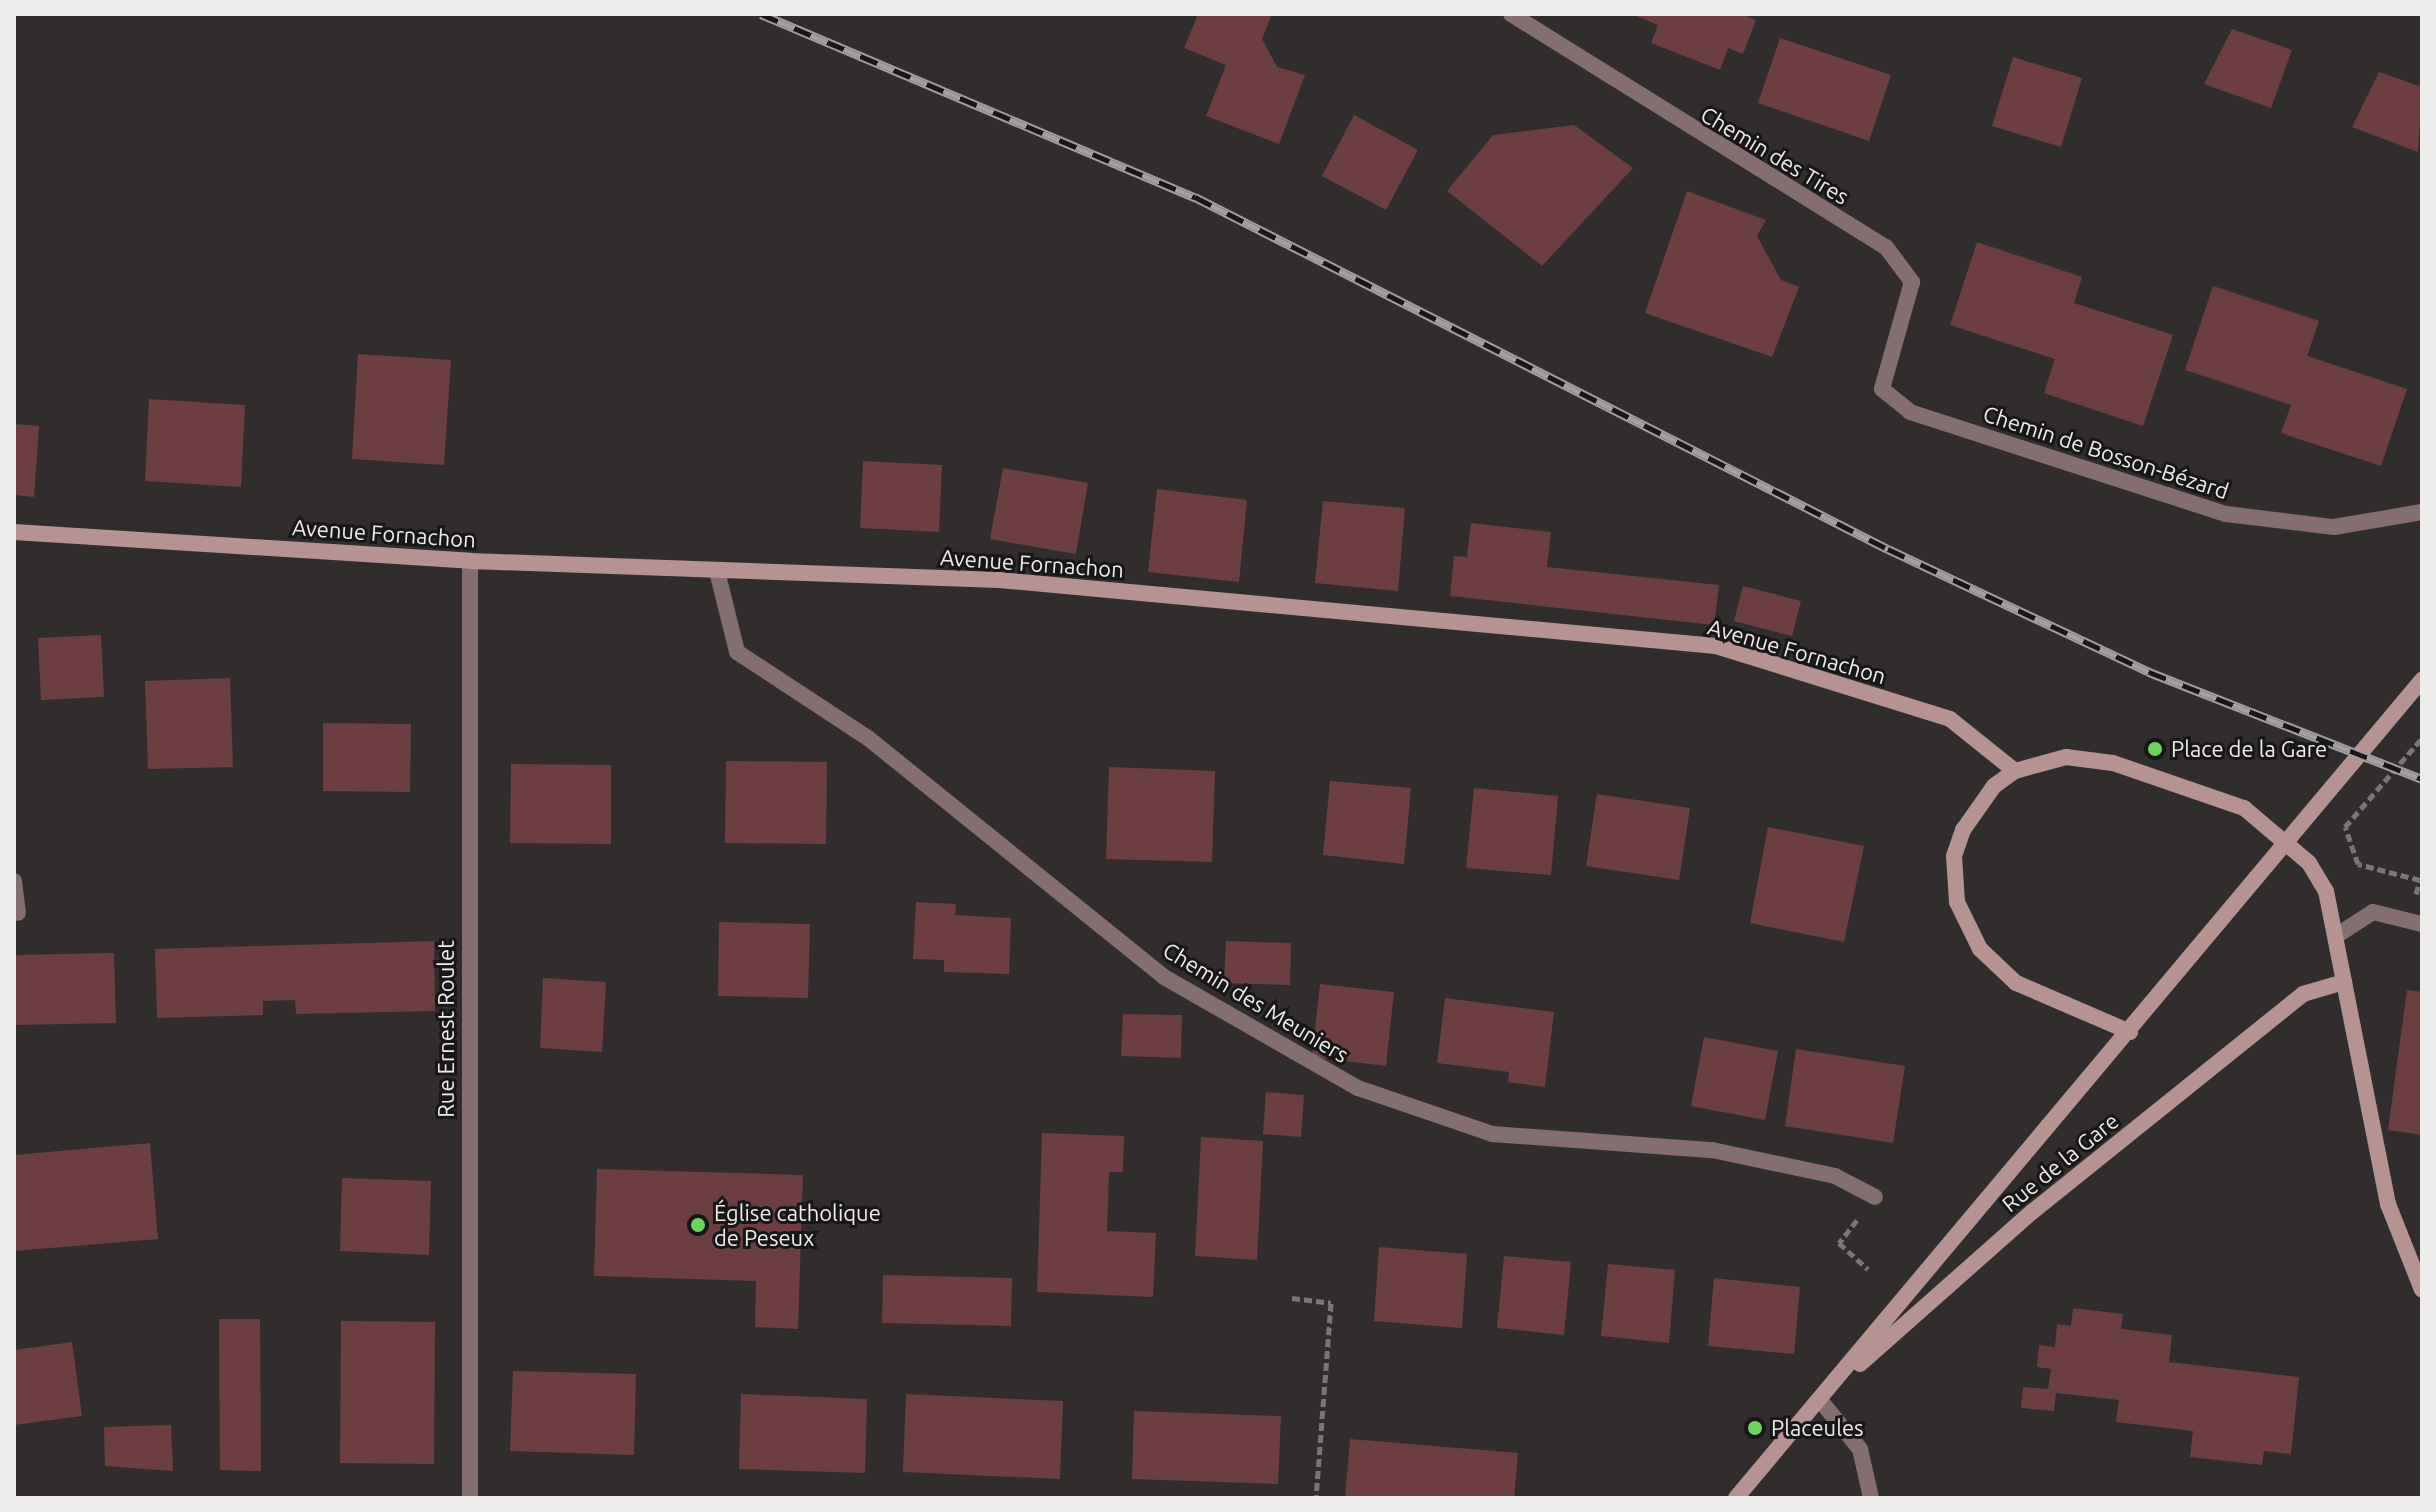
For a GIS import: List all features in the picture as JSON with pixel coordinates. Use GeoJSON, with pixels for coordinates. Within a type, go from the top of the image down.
{"type":"FeatureCollection","features":[{"type":"Feature","properties":{"kind":"main road","name":"Avenue Fornachon"},"geometry":{"type":"LineString","coordinates":[[14,532],[470,561],[999,580],[1716,646],[1950,719],[2015,771]]}},
{"type":"Feature","properties":{"kind":"main road","name":"Rue de la Gare"},"geometry":{"type":"LineString","coordinates":[[1736,1498],[2130,1032],[2422,680]]}},
{"type":"Feature","properties":{"kind":"main road"},"geometry":{"type":"LineString","coordinates":[[2130,1032],[2016,983],[1967,928],[1954,856],[1975,809],[2015,771],[2040,760],[2102,761],[2244,808],[2309,863],[2326,891],[2365,1116],[2388,1204],[2422,1290]]}},
{"type":"Feature","properties":{"kind":"main road","name":"Rue de la Gare"},"geometry":{"type":"LineString","coordinates":[[1820,1400],[2032,1212],[2303,994],[2344,982]]}},
{"type":"Feature","properties":{"kind":"street","name":"Chemin des Tires"},"geometry":{"type":"LineString","coordinates":[[1511,14],[1886,247],[1912,282],[1882,389]]}},
{"type":"Feature","properties":{"kind":"street","name":"Chemin de Bosson-Bézard"},"geometry":{"type":"LineString","coordinates":[[1882,389],[1910,412],[2226,514],[2334,527],[2422,512]]}},
{"type":"Feature","properties":{"kind":"street","name":"Rue Ernest Roulet"},"geometry":{"type":"LineString","coordinates":[[470,561],[470,1498]]}},
{"type":"Feature","properties":{"kind":"street","name":"Chemin des Meuniers"},"geometry":{"type":"LineString","coordinates":[[717,571],[737,652],[868,738],[1164,977],[1358,1088],[1492,1134],[1712,1150],[1835,1176],[1875,1197]]}},
{"type":"Feature","properties":{"kind":"street"},"geometry":{"type":"LineString","coordinates":[[14,881],[18,913]]}},
{"type":"Feature","properties":{"kind":"street"},"geometry":{"type":"LineString","coordinates":[[2336,936],[2373,912],[2422,924]]}},
{"type":"Feature","properties":{"kind":"street"},"geometry":{"type":"LineString","coordinates":[[1820,1400],[1860,1449],[1871,1498]]}},
{"type":"Feature","properties":{"kind":"path"},"geometry":{"type":"LineString","coordinates":[[2411,910],[2420,880],[2358,864],[2345,827],[2422,740]]}},
{"type":"Feature","properties":{"kind":"path"},"geometry":{"type":"LineString","coordinates":[[1839,1243],[1868,1269]]}},
{"type":"Feature","properties":{"kind":"path"},"geometry":{"type":"LineString","coordinates":[[1292,1298],[1331,1303],[1316,1498]]}},
{"type":"Feature","properties":{"kind":"building"},"geometry":{"type":"Polygon","coordinates":[[[1198,14],[1272,14],[1262,39],[1277,67],[1305,75],[1279,144],[1206,116],[1226,65],[1184,48],[1198,14]]]}},
{"type":"Feature","properties":{"kind":"building"},"geometry":{"type":"Polygon","coordinates":[[[1632,14],[1741,14],[1756,20],[1743,54],[1728,48],[1720,70],[1651,43],[1658,25],[1632,14]]]}},
{"type":"Feature","properties":{"kind":"building"},"geometry":{"type":"Polygon","coordinates":[[[2232,29],[2292,50],[2271,108],[2204,84],[2232,29]]]}},
{"type":"Feature","properties":{"kind":"building"},"geometry":{"type":"Polygon","coordinates":[[[1780,38],[1891,75],[1869,141],[1758,103],[1780,38]]]}},
{"type":"Feature","properties":{"kind":"building"},"geometry":{"type":"Polygon","coordinates":[[[2013,57],[2082,78],[2061,147],[1992,126],[2013,57]]]}},
{"type":"Feature","properties":{"kind":"building"},"geometry":{"type":"Polygon","coordinates":[[[2379,72],[2422,87],[2418,152],[2352,127],[2379,72]]]}},
{"type":"Feature","properties":{"kind":"building"},"geometry":{"type":"Polygon","coordinates":[[[1354,115],[1418,150],[1386,210],[1322,176],[1354,115]]]}},
{"type":"Feature","properties":{"kind":"building"},"geometry":{"type":"Polygon","coordinates":[[[1574,125],[1633,168],[1542,266],[1447,191],[1493,135],[1574,125]]]}},
{"type":"Feature","properties":{"kind":"building"},"geometry":{"type":"Polygon","coordinates":[[[1687,191],[1766,220],[1757,236],[1781,280],[1799,287],[1772,357],[1645,313],[1687,191]]]}},
{"type":"Feature","properties":{"kind":"building"},"geometry":{"type":"Polygon","coordinates":[[[1977,242],[2082,277],[2074,303],[2173,335],[2143,426],[2044,393],[2055,359],[1950,325],[1977,242]]]}},
{"type":"Feature","properties":{"kind":"building"},"geometry":{"type":"Polygon","coordinates":[[[2213,286],[2319,321],[2307,356],[2407,389],[2381,466],[2281,433],[2291,405],[2185,370],[2213,286]]]}},
{"type":"Feature","properties":{"kind":"building"},"geometry":{"type":"Polygon","coordinates":[[[358,354],[451,360],[444,465],[352,459],[358,354]]]}},
{"type":"Feature","properties":{"kind":"building"},"geometry":{"type":"Polygon","coordinates":[[[149,399],[245,405],[241,487],[145,481],[149,399]]]}},
{"type":"Feature","properties":{"kind":"building"},"geometry":{"type":"Polygon","coordinates":[[[14,424],[39,426],[34,497],[14,495],[14,424]]]}},
{"type":"Feature","properties":{"kind":"building"},"geometry":{"type":"Polygon","coordinates":[[[863,461],[942,465],[939,532],[860,528],[863,461]]]}},
{"type":"Feature","properties":{"kind":"building"},"geometry":{"type":"Polygon","coordinates":[[[1003,468],[1088,483],[1076,554],[990,539],[1003,468]]]}},
{"type":"Feature","properties":{"kind":"building"},"geometry":{"type":"Polygon","coordinates":[[[1157,489],[1247,500],[1239,582],[1148,572],[1157,489]]]}},
{"type":"Feature","properties":{"kind":"building"},"geometry":{"type":"Polygon","coordinates":[[[1323,501],[1405,508],[1398,591],[1315,583],[1323,501]]]}},
{"type":"Feature","properties":{"kind":"building"},"geometry":{"type":"Polygon","coordinates":[[[1471,523],[1551,532],[1547,567],[1719,585],[1714,625],[1450,596],[1454,556],[1467,557],[1471,523]]]}},
{"type":"Feature","properties":{"kind":"building"},"geometry":{"type":"Polygon","coordinates":[[[1743,586],[1801,601],[1792,636],[1734,621],[1743,586]]]}},
{"type":"Feature","properties":{"kind":"building"},"geometry":{"type":"Polygon","coordinates":[[[101,635],[104,697],[41,700],[38,638],[101,635]]]}},
{"type":"Feature","properties":{"kind":"building"},"geometry":{"type":"Polygon","coordinates":[[[230,678],[233,767],[148,769],[145,681],[230,678]]]}},
{"type":"Feature","properties":{"kind":"building"},"geometry":{"type":"Polygon","coordinates":[[[323,723],[411,724],[410,792],[323,791],[323,723]]]}},
{"type":"Feature","properties":{"kind":"building"},"geometry":{"type":"Polygon","coordinates":[[[726,761],[827,762],[826,844],[725,843],[726,761]]]}},
{"type":"Feature","properties":{"kind":"building"},"geometry":{"type":"Polygon","coordinates":[[[511,764],[611,765],[611,844],[510,843],[511,764]]]}},
{"type":"Feature","properties":{"kind":"building"},"geometry":{"type":"Polygon","coordinates":[[[1109,767],[1215,771],[1212,862],[1106,859],[1109,767]]]}},
{"type":"Feature","properties":{"kind":"building"},"geometry":{"type":"Polygon","coordinates":[[[1330,781],[1411,788],[1404,864],[1323,855],[1330,781]]]}},
{"type":"Feature","properties":{"kind":"building"},"geometry":{"type":"Polygon","coordinates":[[[1474,788],[1558,796],[1551,875],[1466,868],[1474,788]]]}},
{"type":"Feature","properties":{"kind":"building"},"geometry":{"type":"Polygon","coordinates":[[[1597,794],[1690,808],[1679,880],[1586,866],[1597,794]]]}},
{"type":"Feature","properties":{"kind":"building"},"geometry":{"type":"Polygon","coordinates":[[[1768,827],[1864,846],[1844,942],[1750,923],[1768,827]]]}},
{"type":"Feature","properties":{"kind":"building"},"geometry":{"type":"Polygon","coordinates":[[[916,902],[956,904],[955,915],[1011,918],[1009,974],[944,972],[944,960],[913,959],[916,902]]]}},
{"type":"Feature","properties":{"kind":"building"},"geometry":{"type":"Polygon","coordinates":[[[719,922],[810,924],[808,998],[718,996],[719,922]]]}},
{"type":"Feature","properties":{"kind":"building"},"geometry":{"type":"Polygon","coordinates":[[[434,941],[435,1011],[296,1014],[295,1000],[263,1001],[263,1015],[157,1018],[155,949],[434,941]]]}},
{"type":"Feature","properties":{"kind":"building"},"geometry":{"type":"Polygon","coordinates":[[[1226,941],[1291,943],[1290,985],[1224,983],[1226,941]]]}},
{"type":"Feature","properties":{"kind":"building"},"geometry":{"type":"Polygon","coordinates":[[[114,953],[116,1023],[14,1025],[14,955],[114,953]]]}},
{"type":"Feature","properties":{"kind":"building"},"geometry":{"type":"Polygon","coordinates":[[[543,978],[606,982],[602,1052],[540,1048],[543,978]]]}},
{"type":"Feature","properties":{"kind":"building"},"geometry":{"type":"Polygon","coordinates":[[[1320,984],[1394,992],[1386,1066],[1312,1057],[1320,984]]]}},
{"type":"Feature","properties":{"kind":"building"},"geometry":{"type":"Polygon","coordinates":[[[2407,990],[2422,992],[2422,1135],[2388,1130],[2407,990]]]}},
{"type":"Feature","properties":{"kind":"building"},"geometry":{"type":"Polygon","coordinates":[[[1445,998],[1554,1012],[1545,1087],[1508,1082],[1509,1072],[1437,1063],[1445,998]]]}},
{"type":"Feature","properties":{"kind":"building"},"geometry":{"type":"Polygon","coordinates":[[[1123,1014],[1182,1015],[1181,1058],[1121,1056],[1123,1014]]]}},
{"type":"Feature","properties":{"kind":"building"},"geometry":{"type":"Polygon","coordinates":[[[1704,1037],[1778,1051],[1765,1120],[1691,1106],[1704,1037]]]}},
{"type":"Feature","properties":{"kind":"building"},"geometry":{"type":"Polygon","coordinates":[[[1796,1049],[1905,1066],[1893,1143],[1785,1126],[1796,1049]]]}},
{"type":"Feature","properties":{"kind":"building"},"geometry":{"type":"Polygon","coordinates":[[[1266,1092],[1304,1095],[1301,1137],[1263,1134],[1266,1092]]]}},
{"type":"Feature","properties":{"kind":"building"},"geometry":{"type":"Polygon","coordinates":[[[1042,1133],[1124,1136],[1123,1172],[1109,1172],[1107,1231],[1156,1233],[1153,1297],[1037,1292],[1042,1133]]]}},
{"type":"Feature","properties":{"kind":"building"},"geometry":{"type":"Polygon","coordinates":[[[1201,1137],[1263,1141],[1257,1260],[1195,1256],[1201,1137]]]}},
{"type":"Feature","properties":{"kind":"building"},"geometry":{"type":"Polygon","coordinates":[[[150,1143],[158,1239],[14,1251],[14,1155],[150,1143]]]}},
{"type":"Feature","properties":{"kind":"building","name":"Église catholique de Peseux"},"geometry":{"type":"Polygon","coordinates":[[[597,1169],[803,1175],[798,1329],[755,1327],[756,1281],[594,1276],[597,1169]]]}},
{"type":"Feature","properties":{"kind":"building"},"geometry":{"type":"Polygon","coordinates":[[[342,1178],[431,1181],[429,1255],[340,1251],[342,1178]]]}},
{"type":"Feature","properties":{"kind":"building"},"geometry":{"type":"Polygon","coordinates":[[[1379,1247],[1467,1254],[1462,1328],[1374,1321],[1379,1247]]]}},
{"type":"Feature","properties":{"kind":"building"},"geometry":{"type":"Polygon","coordinates":[[[1504,1256],[1571,1262],[1564,1335],[1497,1328],[1504,1256]]]}},
{"type":"Feature","properties":{"kind":"building"},"geometry":{"type":"Polygon","coordinates":[[[1608,1264],[1675,1270],[1669,1343],[1601,1336],[1608,1264]]]}},
{"type":"Feature","properties":{"kind":"building"},"geometry":{"type":"Polygon","coordinates":[[[883,1275],[1012,1278],[1011,1326],[882,1323],[883,1275]]]}},
{"type":"Feature","properties":{"kind":"building"},"geometry":{"type":"Polygon","coordinates":[[[1714,1278],[1800,1287],[1794,1354],[1708,1346],[1714,1278]]]}},
{"type":"Feature","properties":{"kind":"building"},"geometry":{"type":"Polygon","coordinates":[[[2073,1308],[2123,1314],[2121,1329],[2172,1335],[2169,1362],[2299,1377],[2291,1454],[2264,1451],[2262,1465],[2190,1457],[2193,1431],[2116,1422],[2119,1400],[2056,1393],[2054,1411],[2021,1408],[2023,1387],[2048,1389],[2051,1369],[2037,1367],[2039,1345],[2055,1347],[2057,1324],[2071,1326],[2073,1308]]]}},
{"type":"Feature","properties":{"kind":"building"},"geometry":{"type":"Polygon","coordinates":[[[219,1319],[260,1319],[261,1471],[220,1470],[219,1319]]]}},
{"type":"Feature","properties":{"kind":"building"},"geometry":{"type":"Polygon","coordinates":[[[341,1321],[435,1322],[434,1464],[340,1463],[341,1321]]]}},
{"type":"Feature","properties":{"kind":"building"},"geometry":{"type":"Polygon","coordinates":[[[72,1342],[82,1416],[14,1425],[14,1350],[72,1342]]]}},
{"type":"Feature","properties":{"kind":"building"},"geometry":{"type":"Polygon","coordinates":[[[513,1371],[636,1374],[634,1455],[510,1451],[513,1371]]]}},
{"type":"Feature","properties":{"kind":"building"},"geometry":{"type":"Polygon","coordinates":[[[741,1394],[867,1399],[865,1473],[739,1469],[741,1394]]]}},
{"type":"Feature","properties":{"kind":"building"},"geometry":{"type":"Polygon","coordinates":[[[906,1394],[1063,1401],[1060,1479],[903,1472],[906,1394]]]}},
{"type":"Feature","properties":{"kind":"building"},"geometry":{"type":"Polygon","coordinates":[[[1134,1411],[1281,1416],[1278,1484],[1132,1479],[1134,1411]]]}},
{"type":"Feature","properties":{"kind":"building"},"geometry":{"type":"Polygon","coordinates":[[[171,1425],[173,1471],[105,1466],[104,1427],[171,1425]]]}},
{"type":"Feature","properties":{"kind":"building"},"geometry":{"type":"Polygon","coordinates":[[[1350,1439],[1518,1453],[1514,1498],[1345,1498],[1350,1439]]]}},
{"type":"Feature","properties":{"kind":"railway"},"geometry":{"type":"LineString","coordinates":[[761,14],[1195,197],[1888,549],[2149,672],[2422,779]]}},
{"type":"Feature","properties":{"kind":"place","name":"Place de la Gare"},"geometry":{"type":"Point","coordinates":[2155,749]}},
{"type":"Feature","properties":{"kind":"place","name":"Église catholique de Peseux"},"geometry":{"type":"Point","coordinates":[698,1225]}},
{"type":"Feature","properties":{"kind":"place","name":"Placeules"},"geometry":{"type":"Point","coordinates":[1755,1428]}}]}
